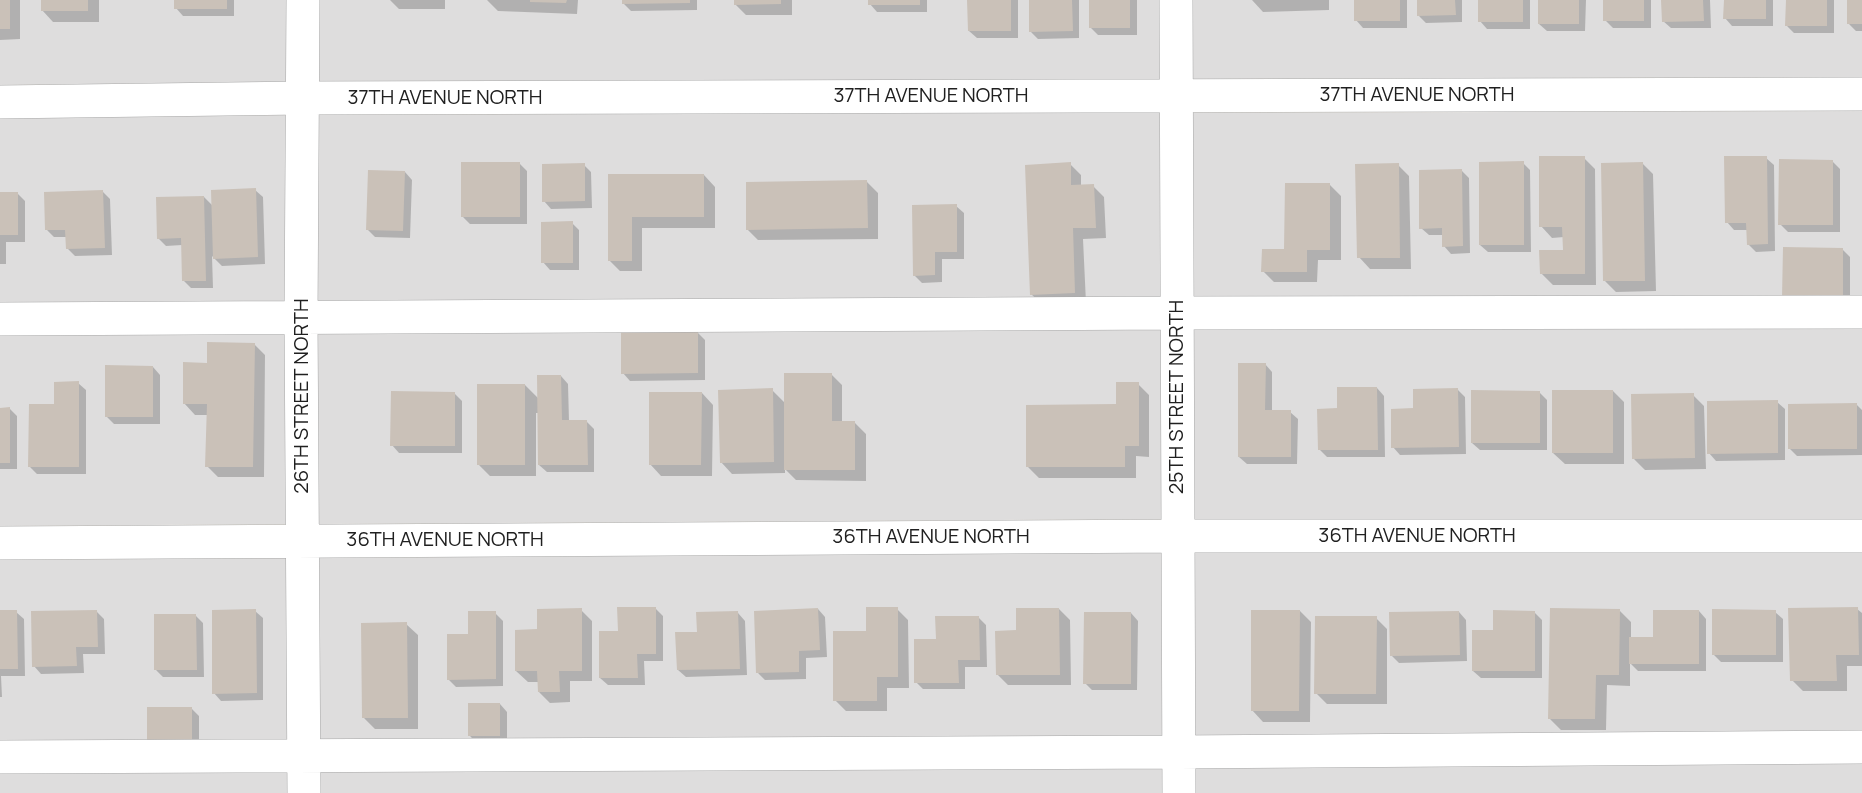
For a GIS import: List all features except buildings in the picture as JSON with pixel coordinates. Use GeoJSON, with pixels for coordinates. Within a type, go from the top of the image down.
{"type":"FeatureCollection","features":[{"type":"Feature","properties":{"kind":"street","name":"26TH STREET NORTH"},"geometry":{"type":"LineString","coordinates":[[303,0],[301,318],[304,793]]}},
{"type":"Feature","properties":{"kind":"street","name":"25TH STREET NORTH"},"geometry":{"type":"LineString","coordinates":[[1176,0],[1179,793]]}},
{"type":"Feature","properties":{"kind":"street","name":"37TH AVENUE NORTH"},"geometry":{"type":"LineString","coordinates":[[0,102],[303,98],[1862,94]]}},
{"type":"Feature","properties":{"kind":"street"},"geometry":{"type":"LineString","coordinates":[[0,319],[1862,312]]}},
{"type":"Feature","properties":{"kind":"street","name":"36TH AVENUE NORTH"},"geometry":{"type":"LineString","coordinates":[[0,543],[1178,536],[1862,536]]}},
{"type":"Feature","properties":{"kind":"street"},"geometry":{"type":"LineString","coordinates":[[0,757],[1862,747]]}},
{"type":"Feature","properties":{"kind":"shaded area"},"geometry":{"type":"Polygon","coordinates":[[[0,0],[288,0],[288,82],[0,85],[0,0]]]}},
{"type":"Feature","properties":{"kind":"shaded area"},"geometry":{"type":"Polygon","coordinates":[[[318,0],[1161,0],[1162,79],[318,82],[318,0]]]}},
{"type":"Feature","properties":{"kind":"shaded area"},"geometry":{"type":"Polygon","coordinates":[[[1191,0],[1862,0],[1862,77],[1192,79],[1191,0]]]}},
{"type":"Feature","properties":{"kind":"shaded area"},"geometry":{"type":"Polygon","coordinates":[[[1862,111],[1862,519],[1193,519],[1192,113],[1862,111]]]}},
{"type":"Feature","properties":{"kind":"shaded area"},"geometry":{"type":"Polygon","coordinates":[[[1162,112],[1163,519],[318,524],[316,318],[318,115],[1162,112]]]}},
{"type":"Feature","properties":{"kind":"shaded area"},"geometry":{"type":"Polygon","coordinates":[[[288,115],[288,524],[0,526],[0,118],[288,115]]]}},
{"type":"Feature","properties":{"kind":"shaded area"},"geometry":{"type":"Polygon","coordinates":[[[1163,552],[1165,793],[318,793],[318,558],[1163,552]]]}},
{"type":"Feature","properties":{"kind":"shaded area"},"geometry":{"type":"Polygon","coordinates":[[[1193,552],[1862,553],[1862,793],[1195,793],[1193,552]]]}},
{"type":"Feature","properties":{"kind":"shaded area"},"geometry":{"type":"Polygon","coordinates":[[[288,558],[288,793],[0,793],[0,560],[288,558]]]}}]}
